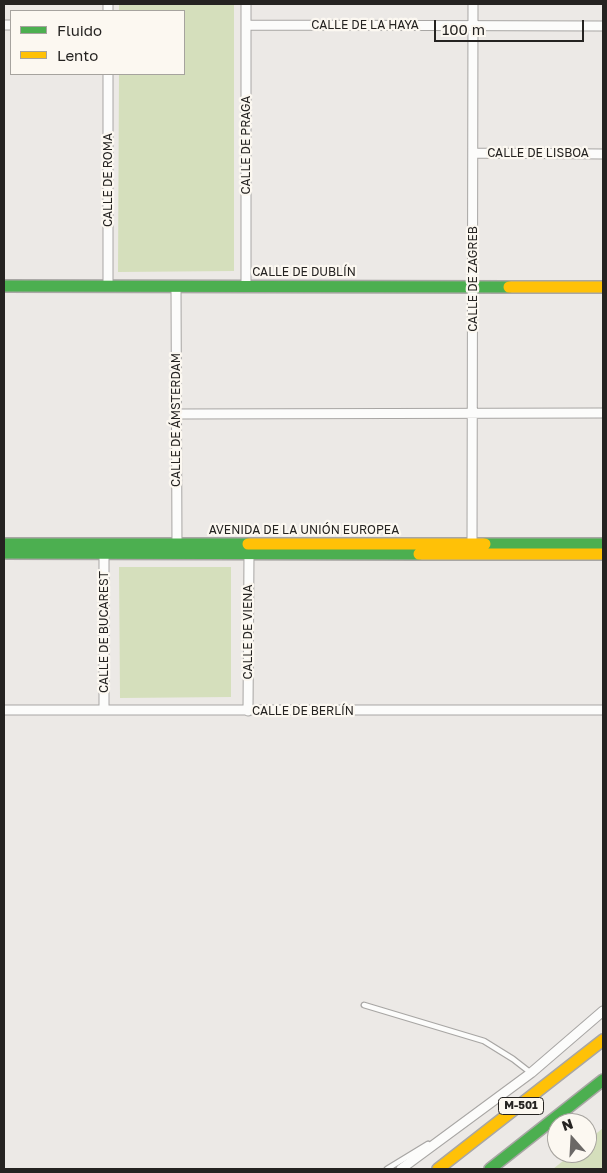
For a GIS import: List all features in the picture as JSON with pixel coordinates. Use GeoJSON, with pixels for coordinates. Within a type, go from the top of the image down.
{"type":"FeatureCollection","features":[{"type":"Feature","properties":{"kind":"main road","name":"CALLE DE DUBLÍN"},"geometry":{"type":"LineString","coordinates":[[4,286],[603,287]]}},
{"type":"Feature","properties":{"kind":"main road","name":"AVENIDA DE LA UNIÓN EUROPEA"},"geometry":{"type":"LineString","coordinates":[[4,544],[177,549],[472,549],[603,554]]}},
{"type":"Feature","properties":{"kind":"main road","name":"AVENIDA DE LA UNIÓN EUROPEA"},"geometry":{"type":"LineString","coordinates":[[4,553],[104,554],[177,549],[249,554],[603,544]]}},
{"type":"Feature","properties":{"kind":"main road","name":"M-501"},"geometry":{"type":"LineString","coordinates":[[438,1169],[603,1040]]}},
{"type":"Feature","properties":{"kind":"main road","name":"M-501"},"geometry":{"type":"LineString","coordinates":[[490,1169],[603,1080]]}},
{"type":"Feature","properties":{"kind":"street","name":"CALLE DE PRAGA"},"geometry":{"type":"LineString","coordinates":[[246,4],[246,286]]}},
{"type":"Feature","properties":{"kind":"street","name":"CALLE DE ZAGREB"},"geometry":{"type":"LineString","coordinates":[[472,549],[473,4]]}},
{"type":"Feature","properties":{"kind":"street","name":"CALLE DE LA HAYA"},"geometry":{"type":"LineString","coordinates":[[246,25],[603,26]]}},
{"type":"Feature","properties":{"kind":"street","name":"CALLE DE ROMA"},"geometry":{"type":"LineString","coordinates":[[108,75],[108,286]]}},
{"type":"Feature","properties":{"kind":"street","name":"CALLE DE LISBOA"},"geometry":{"type":"LineString","coordinates":[[474,153],[603,154]]}},
{"type":"Feature","properties":{"kind":"street","name":"CALLE DE ÁMSTERDAM"},"geometry":{"type":"LineString","coordinates":[[176,287],[177,549]]}},
{"type":"Feature","properties":{"kind":"street"},"geometry":{"type":"LineString","coordinates":[[176,414],[603,413]]}},
{"type":"Feature","properties":{"kind":"street","name":"CALLE DE BUCAREST"},"geometry":{"type":"LineString","coordinates":[[104,554],[104,710]]}},
{"type":"Feature","properties":{"kind":"street","name":"CALLE DE VIENA"},"geometry":{"type":"LineString","coordinates":[[248,711],[249,554]]}},
{"type":"Feature","properties":{"kind":"street","name":"CALLE DE BERLÍN"},"geometry":{"type":"LineString","coordinates":[[4,710],[603,710]]}},
{"type":"Feature","properties":{"kind":"street"},"geometry":{"type":"LineString","coordinates":[[401,1169],[531,1073],[603,1011]]}},
{"type":"Feature","properties":{"kind":"lane"},"geometry":{"type":"LineString","coordinates":[[364,1005],[484,1041],[531,1073]]}},
{"type":"Feature","properties":{"kind":"lane"},"geometry":{"type":"LineString","coordinates":[[387,1169],[468,1120]]}},
{"type":"Feature","properties":{"kind":"green space"},"geometry":{"type":"Polygon","coordinates":[[[119,4],[234,4],[234,271],[118,272],[119,75],[185,75],[185,10],[119,10],[119,4]]]}},
{"type":"Feature","properties":{"kind":"green space"},"geometry":{"type":"Polygon","coordinates":[[[119,567],[231,567],[231,697],[120,698],[119,567]]]}},
{"type":"Feature","properties":{"kind":"green space"},"geometry":{"type":"Polygon","coordinates":[[[603,1128],[603,1169],[553,1169],[560,1163],[597,1163],[597,1133],[603,1128]]]}},
{"type":"Feature","properties":{"kind":"traffic: fast"},"geometry":{"type":"LineString","coordinates":[[4,286],[509,287]]}},
{"type":"Feature","properties":{"kind":"traffic: fast"},"geometry":{"type":"LineString","coordinates":[[4,544],[248,544]]}},
{"type":"Feature","properties":{"kind":"traffic: fast"},"geometry":{"type":"LineString","coordinates":[[485,544],[603,544]]}},
{"type":"Feature","properties":{"kind":"traffic: fast"},"geometry":{"type":"LineString","coordinates":[[4,553],[419,554]]}},
{"type":"Feature","properties":{"kind":"traffic: fast"},"geometry":{"type":"LineString","coordinates":[[490,1169],[603,1080]]}},
{"type":"Feature","properties":{"kind":"traffic: slow"},"geometry":{"type":"LineString","coordinates":[[509,287],[603,287]]}},
{"type":"Feature","properties":{"kind":"traffic: slow"},"geometry":{"type":"LineString","coordinates":[[248,544],[485,544]]}},
{"type":"Feature","properties":{"kind":"traffic: slow"},"geometry":{"type":"LineString","coordinates":[[419,554],[603,554]]}},
{"type":"Feature","properties":{"kind":"traffic: slow"},"geometry":{"type":"LineString","coordinates":[[438,1169],[603,1040]]}}]}
